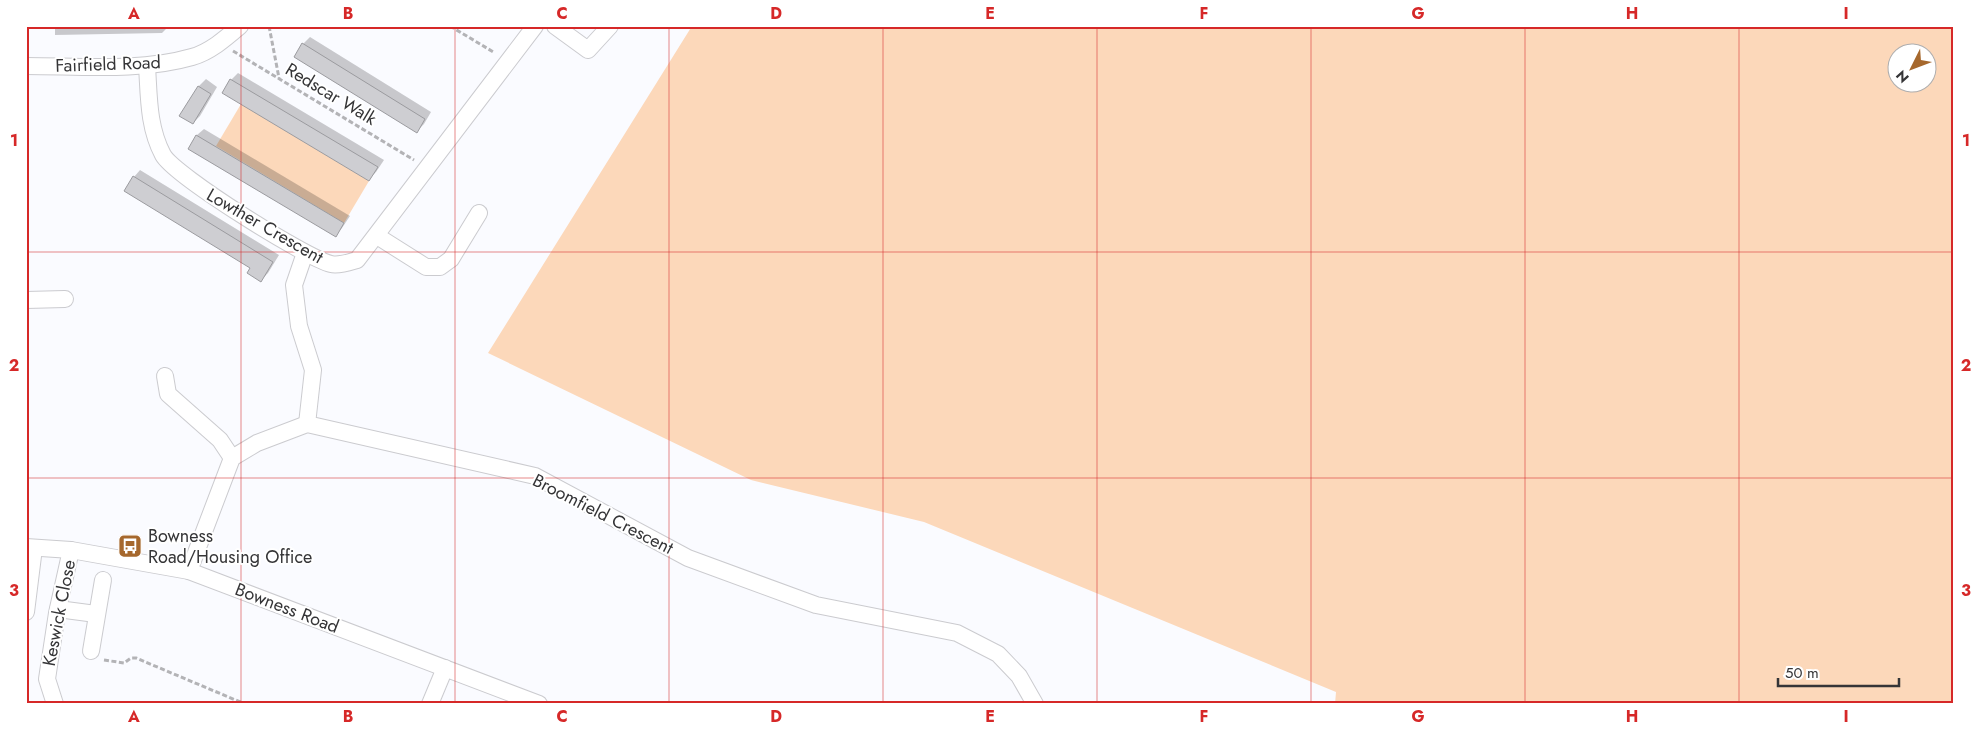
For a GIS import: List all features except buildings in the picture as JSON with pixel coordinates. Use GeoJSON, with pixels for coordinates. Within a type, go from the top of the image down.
{"type":"FeatureCollection","features":[{"type":"Feature","properties":{"kind":"street","name":"Fairfield Road"},"geometry":{"type":"LineString","coordinates":[[26,66],[147,66],[193,57],[220,43],[240,26]]}},
{"type":"Feature","properties":{"kind":"street","name":"Lowther Crescent"},"geometry":{"type":"LineString","coordinates":[[147,66],[150,120],[164,156],[193,183],[305,253],[333,265],[358,260],[535,26]]}},
{"type":"Feature","properties":{"kind":"street"},"geometry":{"type":"LineString","coordinates":[[556,26],[588,50],[610,26]]}},
{"type":"Feature","properties":{"kind":"street"},"geometry":{"type":"LineString","coordinates":[[377,236],[426,267],[440,268],[451,260],[479,213]]}},
{"type":"Feature","properties":{"kind":"street"},"geometry":{"type":"LineString","coordinates":[[189,571],[232,458],[257,443],[307,424],[313,370],[299,326],[294,285],[305,253]]}},
{"type":"Feature","properties":{"kind":"street"},"geometry":{"type":"LineString","coordinates":[[26,300],[65,299]]}},
{"type":"Feature","properties":{"kind":"street"},"geometry":{"type":"LineString","coordinates":[[165,376],[168,394],[220,440],[232,458]]}},
{"type":"Feature","properties":{"kind":"street","name":"Broomfield Crescent"},"geometry":{"type":"LineString","coordinates":[[307,424],[535,476],[688,558],[816,605],[957,633],[998,654],[1019,676],[1035,704]]}},
{"type":"Feature","properties":{"kind":"street"},"geometry":{"type":"LineString","coordinates":[[26,612],[30,548]]}},
{"type":"Feature","properties":{"kind":"street","name":"Bowness Road"},"geometry":{"type":"LineString","coordinates":[[30,548],[71,550],[189,571],[539,704]]}},
{"type":"Feature","properties":{"kind":"street","name":"Keswick Close"},"geometry":{"type":"LineString","coordinates":[[55,704],[47,679],[58,609],[71,550]]}},
{"type":"Feature","properties":{"kind":"street"},"geometry":{"type":"LineString","coordinates":[[93,654],[96,614],[103,580]]}},
{"type":"Feature","properties":{"kind":"street"},"geometry":{"type":"LineString","coordinates":[[58,609],[96,614]]}},
{"type":"Feature","properties":{"kind":"street"},"geometry":{"type":"LineString","coordinates":[[430,704],[445,668]]}},
{"type":"Feature","properties":{"kind":"path"},"geometry":{"type":"LineString","coordinates":[[269,26],[279,79]]}},
{"type":"Feature","properties":{"kind":"path"},"geometry":{"type":"LineString","coordinates":[[450,26],[509,62]]}},
{"type":"Feature","properties":{"kind":"path","name":"Redscar Walk"},"geometry":{"type":"LineString","coordinates":[[220,43],[427,168]]}},
{"type":"Feature","properties":{"kind":"path"},"geometry":{"type":"LineString","coordinates":[[93,654],[124,664],[131,658],[136,658],[245,704]]}},
{"type":"Feature","properties":{"kind":"shaded area"},"geometry":{"type":"Polygon","coordinates":[[[692,26],[1954,26],[1954,704],[1335,704],[1336,692],[924,522],[751,480],[488,353],[692,26]]]}},
{"type":"Feature","properties":{"kind":"shaded area"},"geometry":{"type":"Polygon","coordinates":[[[241,104],[369,181],[344,223],[216,146],[241,104]]]}},
{"type":"Feature","properties":{"kind":"place","name":"Bowness Road/Housing Office"},"geometry":{"type":"Point","coordinates":[130,546]}}]}
